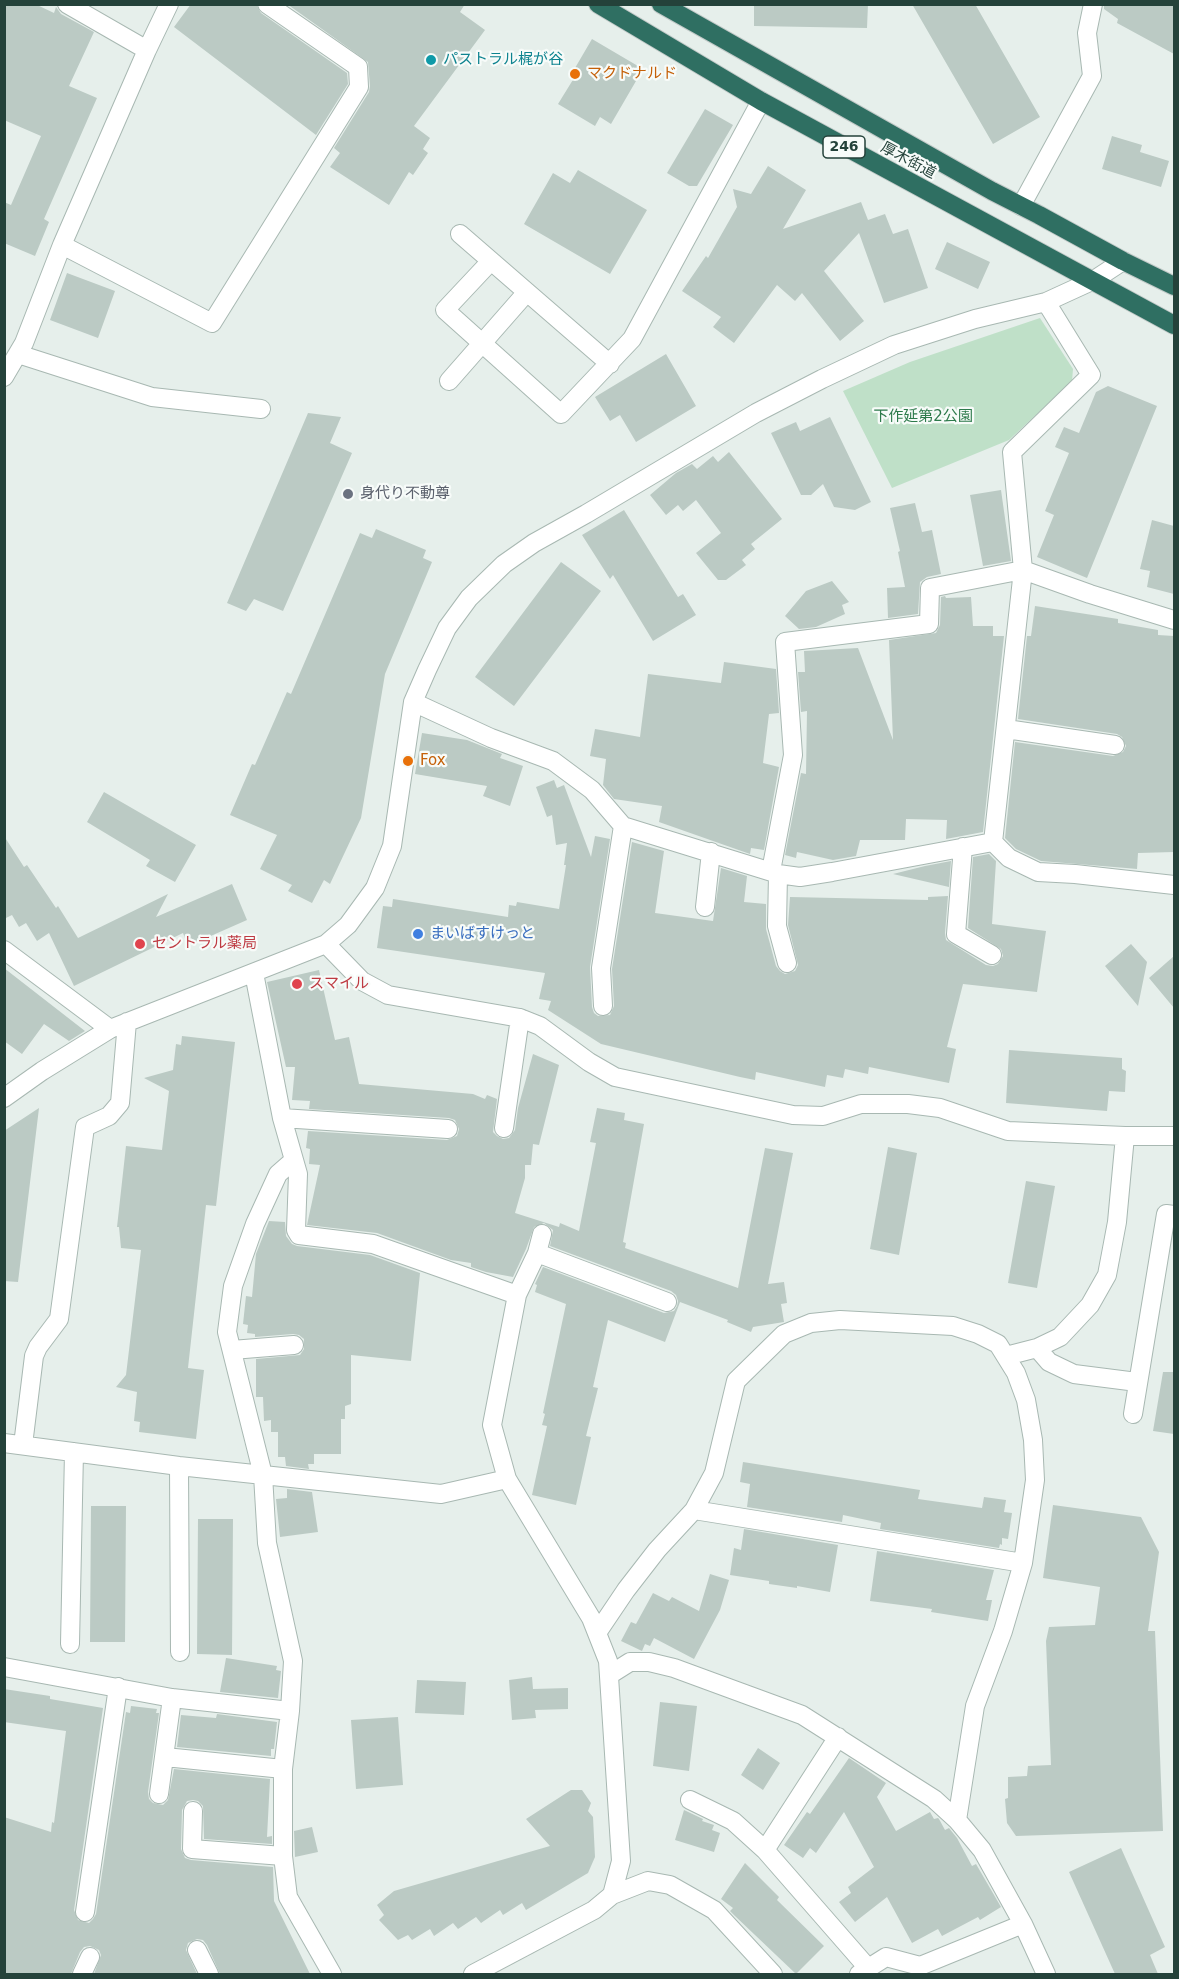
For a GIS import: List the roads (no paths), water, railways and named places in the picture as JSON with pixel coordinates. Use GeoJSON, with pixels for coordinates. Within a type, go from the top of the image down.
{"type":"FeatureCollection","features":[{"type":"Feature","properties":{"kind":"highway","name":"厚木街道"},"geometry":{"type":"LineString","coordinates":[[598,4],[762,101],[1174,325]]}},
{"type":"Feature","properties":{"kind":"highway","name":"厚木街道"},"geometry":{"type":"LineString","coordinates":[[661,4],[887,133],[1123,261],[1174,286]]}},
{"type":"Feature","properties":{"kind":"street"},"geometry":{"type":"LineString","coordinates":[[67,4],[147,50]]}},
{"type":"Feature","properties":{"kind":"street"},"geometry":{"type":"LineString","coordinates":[[4,377],[18,354],[62,245],[169,4]]}},
{"type":"Feature","properties":{"kind":"street"},"geometry":{"type":"LineString","coordinates":[[62,245],[212,322],[359,87],[357,67],[267,4]]}},
{"type":"Feature","properties":{"kind":"street"},"geometry":{"type":"LineString","coordinates":[[1021,206],[1092,76],[1087,33],[1093,4]]}},
{"type":"Feature","properties":{"kind":"street"},"geometry":{"type":"LineString","coordinates":[[491,261],[445,310],[561,414],[632,339],[762,101]]}},
{"type":"Feature","properties":{"kind":"street"},"geometry":{"type":"LineString","coordinates":[[460,234],[610,364]]}},
{"type":"Feature","properties":{"kind":"street"},"geometry":{"type":"LineString","coordinates":[[4,1098],[42,1071],[118,1025],[326,944],[348,925],[375,888],[392,846],[413,702],[447,628],[469,598],[504,564],[534,543],[756,413],[822,379],[894,345],[975,319],[1046,302],[1094,280],[1123,261]]}},
{"type":"Feature","properties":{"kind":"street"},"geometry":{"type":"LineString","coordinates":[[449,381],[527,292]]}},
{"type":"Feature","properties":{"kind":"street"},"geometry":{"type":"LineString","coordinates":[[993,842],[1023,570],[1012,452],[1091,375],[1046,302]]}},
{"type":"Feature","properties":{"kind":"street"},"geometry":{"type":"LineString","coordinates":[[18,354],[152,397],[261,409]]}},
{"type":"Feature","properties":{"kind":"street"},"geometry":{"type":"LineString","coordinates":[[787,963],[777,926],[775,872],[793,755],[784,642],[928,624],[930,588],[1023,570],[1089,594],[1174,620]]}},
{"type":"Feature","properties":{"kind":"street"},"geometry":{"type":"LineString","coordinates":[[413,702],[491,738],[553,761],[592,790],[623,826],[775,872],[800,877],[993,842]]}},
{"type":"Feature","properties":{"kind":"street"},"geometry":{"type":"LineString","coordinates":[[1006,729],[1115,745]]}},
{"type":"Feature","properties":{"kind":"street"},"geometry":{"type":"LineString","coordinates":[[603,1006],[601,968],[623,826]]}},
{"type":"Feature","properties":{"kind":"street"},"geometry":{"type":"LineString","coordinates":[[993,842],[1009,858],[1038,872],[1174,885]]}},
{"type":"Feature","properties":{"kind":"street"},"geometry":{"type":"LineString","coordinates":[[963,847],[956,934],[992,955]]}},
{"type":"Feature","properties":{"kind":"street"},"geometry":{"type":"LineString","coordinates":[[705,907],[711,852]]}},
{"type":"Feature","properties":{"kind":"street"},"geometry":{"type":"LineString","coordinates":[[326,944],[362,981],[388,995],[520,1018],[540,1026],[589,1062],[615,1077],[793,1115],[823,1116],[861,1104],[908,1104],[940,1108],[1008,1131],[1125,1136],[1172,1134]]}},
{"type":"Feature","properties":{"kind":"street"},"geometry":{"type":"LineString","coordinates":[[4,950],[118,1025]]}},
{"type":"Feature","properties":{"kind":"street"},"geometry":{"type":"LineString","coordinates":[[254,973],[282,1118],[298,1174],[296,1230],[299,1235],[373,1244],[517,1295]]}},
{"type":"Feature","properties":{"kind":"street"},"geometry":{"type":"LineString","coordinates":[[504,1128],[520,1018]]}},
{"type":"Feature","properties":{"kind":"street"},"geometry":{"type":"LineString","coordinates":[[23,1445],[34,1356],[59,1319],[85,1127],[109,1116],[120,1103],[118,1025]]}},
{"type":"Feature","properties":{"kind":"street"},"geometry":{"type":"LineString","coordinates":[[282,1118],[448,1129]]}},
{"type":"Feature","properties":{"kind":"street"},"geometry":{"type":"LineString","coordinates":[[1006,1356],[1060,1337],[1090,1305],[1107,1275],[1117,1222],[1125,1136]]}},
{"type":"Feature","properties":{"kind":"street"},"geometry":{"type":"LineString","coordinates":[[294,1160],[278,1174],[255,1224],[233,1286],[227,1332],[262,1475],[267,1543],[293,1661],[283,1769],[283,1856],[288,1897],[332,1974]]}},
{"type":"Feature","properties":{"kind":"street"},"geometry":{"type":"LineString","coordinates":[[1133,1414],[1166,1214],[1174,1215]]}},
{"type":"Feature","properties":{"kind":"street"},"geometry":{"type":"LineString","coordinates":[[543,1234],[537,1253],[517,1295],[492,1425],[507,1479],[591,1618],[608,1660],[621,1861],[612,1895]]}},
{"type":"Feature","properties":{"kind":"street"},"geometry":{"type":"LineString","coordinates":[[537,1253],[667,1302]]}},
{"type":"Feature","properties":{"kind":"street"},"geometry":{"type":"LineString","coordinates":[[597,1633],[657,1550],[694,1510],[714,1473],[736,1381],[784,1334],[811,1323],[840,1320],[953,1326],[978,1334],[998,1344],[1016,1373],[1026,1400],[1033,1440],[1035,1480],[1023,1563],[1003,1631],[975,1706],[957,1820]]}},
{"type":"Feature","properties":{"kind":"street"},"geometry":{"type":"LineString","coordinates":[[232,1350],[294,1345]]}},
{"type":"Feature","properties":{"kind":"street"},"geometry":{"type":"LineString","coordinates":[[1037,1347],[1049,1362],[1074,1374],[1137,1382]]}},
{"type":"Feature","properties":{"kind":"street"},"geometry":{"type":"LineString","coordinates":[[4,1443],[179,1466],[441,1494],[507,1479]]}},
{"type":"Feature","properties":{"kind":"street"},"geometry":{"type":"LineString","coordinates":[[70,1644],[74,1452]]}},
{"type":"Feature","properties":{"kind":"street"},"geometry":{"type":"LineString","coordinates":[[179,1466],[180,1653]]}},
{"type":"Feature","properties":{"kind":"street"},"geometry":{"type":"LineString","coordinates":[[694,1510],[1023,1563]]}},
{"type":"Feature","properties":{"kind":"street"},"geometry":{"type":"LineString","coordinates":[[610,1674],[630,1662],[649,1662],[674,1668],[802,1715],[934,1799],[957,1820],[982,1850],[1023,1924],[1046,1974]]}},
{"type":"Feature","properties":{"kind":"street"},"geometry":{"type":"LineString","coordinates":[[4,1667],[172,1698],[290,1711]]}},
{"type":"Feature","properties":{"kind":"street"},"geometry":{"type":"LineString","coordinates":[[85,1912],[118,1687]]}},
{"type":"Feature","properties":{"kind":"street"},"geometry":{"type":"LineString","coordinates":[[159,1794],[172,1698]]}},
{"type":"Feature","properties":{"kind":"street"},"geometry":{"type":"LineString","coordinates":[[765,1850],[838,1737]]}},
{"type":"Feature","properties":{"kind":"street"},"geometry":{"type":"LineString","coordinates":[[165,1757],[283,1769]]}},
{"type":"Feature","properties":{"kind":"street"},"geometry":{"type":"LineString","coordinates":[[690,1800],[733,1821],[765,1850],[863,1971],[886,1957],[920,1966],[1023,1924]]}},
{"type":"Feature","properties":{"kind":"street"},"geometry":{"type":"LineString","coordinates":[[193,1811],[192,1849],[283,1856]]}},
{"type":"Feature","properties":{"kind":"street"},"geometry":{"type":"LineString","coordinates":[[473,1974],[594,1910],[612,1895],[648,1881],[670,1885],[714,1910],[773,1974]]}},
{"type":"Feature","properties":{"kind":"street"},"geometry":{"type":"LineString","coordinates":[[196,1950],[209,1974]]}},
{"type":"Feature","properties":{"kind":"street"},"geometry":{"type":"LineString","coordinates":[[82,1974],[90,1957]]}},
{"type":"Feature","properties":{"kind":"place","name":"パストラル梶が谷"},"geometry":{"type":"Point","coordinates":[431,60]}},
{"type":"Feature","properties":{"kind":"place","name":"マクドナルド"},"geometry":{"type":"Point","coordinates":[575,74]}},
{"type":"Feature","properties":{"kind":"place","name":"身代り不動尊"},"geometry":{"type":"Point","coordinates":[348,494]}},
{"type":"Feature","properties":{"kind":"place","name":"Fox"},"geometry":{"type":"Point","coordinates":[408,761]}},
{"type":"Feature","properties":{"kind":"place","name":"まいばすけっと"},"geometry":{"type":"Point","coordinates":[418,934]}},
{"type":"Feature","properties":{"kind":"place","name":"セントラル薬局"},"geometry":{"type":"Point","coordinates":[140,944]}},
{"type":"Feature","properties":{"kind":"place","name":"スマイル"},"geometry":{"type":"Point","coordinates":[297,984]}},
{"type":"Feature","properties":{"kind":"park label","name":"下作延第2公園"},"geometry":{"type":"Point","coordinates":[923,417]}}]}
